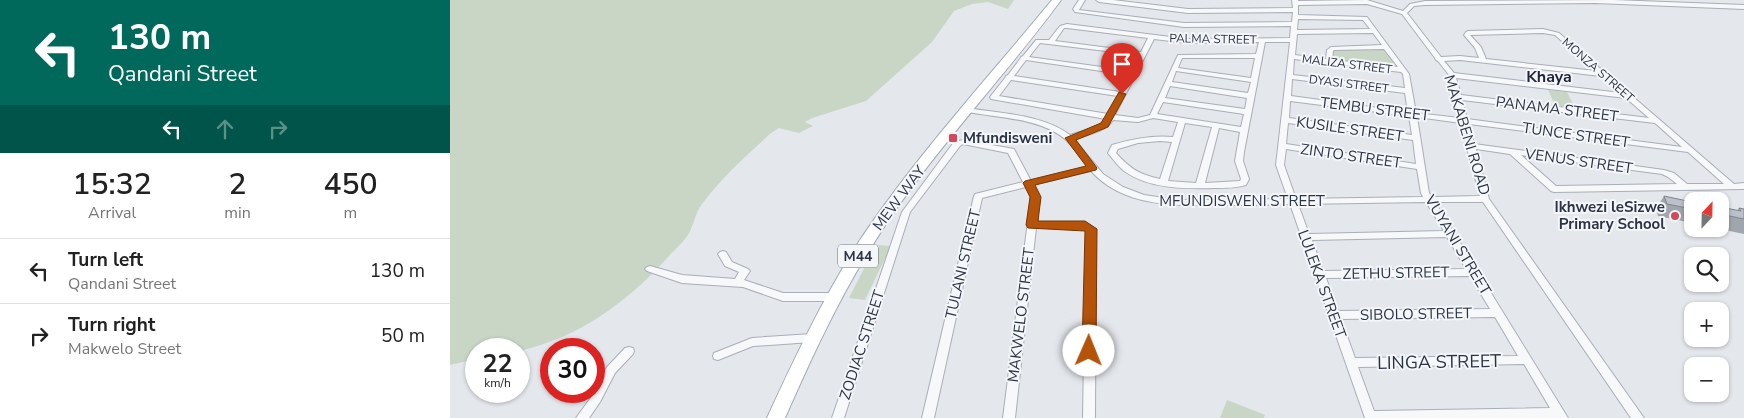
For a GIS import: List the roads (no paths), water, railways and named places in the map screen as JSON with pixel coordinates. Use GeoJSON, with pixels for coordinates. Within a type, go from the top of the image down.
{"type":"FeatureCollection","features":[{"type":"Feature","properties":{"kind":"main road","name":"MEW WAY"},"geometry":{"type":"LineString","coordinates":[[776,418],[812,338],[834,296],[885,215],[1057,0]]}},
{"type":"Feature","properties":{"kind":"street"},"geometry":{"type":"LineString","coordinates":[[1082,0],[1076,10],[1184,25],[1222,25],[1295,18],[1327,1],[1359,1],[1404,13],[1412,5],[1423,1],[1595,1],[1744,6]]}},
{"type":"Feature","properties":{"kind":"street"},"geometry":{"type":"LineString","coordinates":[[1099,0],[1188,11],[1216,8],[1375,31]]}},
{"type":"Feature","properties":{"kind":"street"},"geometry":{"type":"LineString","coordinates":[[1736,0],[1744,6]]}},
{"type":"Feature","properties":{"kind":"street","name":"MAKABENI ROAD"},"geometry":{"type":"LineString","coordinates":[[1404,13],[1452,75],[1484,199],[1638,418]]}},
{"type":"Feature","properties":{"kind":"street","name":"VUYANI STREET"},"geometry":{"type":"LineString","coordinates":[[1295,18],[1361,17],[1366,19],[1404,70],[1409,91],[1423,188],[1560,415]]}},
{"type":"Feature","properties":{"kind":"street","name":"PALMA STREET"},"geometry":{"type":"LineString","coordinates":[[1051,42],[1062,27],[1067,26],[1182,41],[1262,41],[1295,18]]}},
{"type":"Feature","properties":{"kind":"street","name":"LULEKA STREET"},"geometry":{"type":"LineString","coordinates":[[1295,18],[1280,165],[1371,417]]}},
{"type":"Feature","properties":{"kind":"street"},"geometry":{"type":"LineString","coordinates":[[1222,25],[1227,41]]}},
{"type":"Feature","properties":{"kind":"street","name":"MONZA STREET"},"geometry":{"type":"LineString","coordinates":[[1483,60],[1480,50],[1467,35],[1468,33],[1548,32],[1559,36],[1732,186]]}},
{"type":"Feature","properties":{"kind":"street"},"geometry":{"type":"LineString","coordinates":[[1070,138],[1101,127],[1110,117],[1152,37]]}},
{"type":"Feature","properties":{"kind":"street"},"geometry":{"type":"LineString","coordinates":[[1143,54],[1036,41],[994,95],[997,99],[1110,117],[1138,120],[1153,116],[1244,130]]}},
{"type":"Feature","properties":{"kind":"street"},"geometry":{"type":"LineString","coordinates":[[1176,140],[1164,138],[1131,142],[1113,150],[1112,153],[1126,169],[1149,180],[1163,183],[1200,185],[1243,183],[1245,179],[1239,161],[1262,41]]}},
{"type":"Feature","properties":{"kind":"street"},"geometry":{"type":"LineString","coordinates":[[1329,62],[1330,50],[1333,48],[1387,47]]}},
{"type":"Feature","properties":{"kind":"street"},"geometry":{"type":"LineString","coordinates":[[1153,116],[1180,56],[1259,56]]}},
{"type":"Feature","properties":{"kind":"street","name":"MALIZA STREET"},"geometry":{"type":"LineString","coordinates":[[1291,57],[1404,70]]}},
{"type":"Feature","properties":{"kind":"street"},"geometry":{"type":"LineString","coordinates":[[1023,58],[1133,73]]}},
{"type":"Feature","properties":{"kind":"street"},"geometry":{"type":"LineString","coordinates":[[1438,59],[1483,60],[1603,74]]}},
{"type":"Feature","properties":{"kind":"street"},"geometry":{"type":"LineString","coordinates":[[1174,69],[1254,80]]}},
{"type":"Feature","properties":{"kind":"street"},"geometry":{"type":"LineString","coordinates":[[1452,75],[1628,97]]}},
{"type":"Feature","properties":{"kind":"street","name":"DYASI STREET"},"geometry":{"type":"LineString","coordinates":[[1289,76],[1409,91]]}},
{"type":"Feature","properties":{"kind":"street"},"geometry":{"type":"LineString","coordinates":[[1008,77],[1122,94]]}},
{"type":"Feature","properties":{"kind":"street"},"geometry":{"type":"LineString","coordinates":[[1168,84],[1251,96]]}},
{"type":"Feature","properties":{"kind":"street","name":"PANAMA STREET"},"geometry":{"type":"LineString","coordinates":[[1458,97],[1657,121]]}},
{"type":"Feature","properties":{"kind":"street","name":"TEMBU STREET"},"geometry":{"type":"LineString","coordinates":[[1286,98],[1463,120]]}},
{"type":"Feature","properties":{"kind":"street"},"geometry":{"type":"LineString","coordinates":[[1161,100],[1248,112]]}},
{"type":"Feature","properties":{"kind":"street","name":"MFUNDISWENI STREET"},"geometry":{"type":"LineString","coordinates":[[968,110],[1034,122],[1058,131],[1070,138],[1092,168],[1122,190],[1157,201],[1178,203],[1484,199]]}},
{"type":"Feature","properties":{"kind":"street","name":"KUSILE STREET"},"geometry":{"type":"LineString","coordinates":[[1284,120],[1416,138]]}},
{"type":"Feature","properties":{"kind":"street","name":"TUNCE STREET"},"geometry":{"type":"LineString","coordinates":[[1463,120],[1690,150]]}},
{"type":"Feature","properties":{"kind":"street"},"geometry":{"type":"LineString","coordinates":[[1163,183],[1182,121]]}},
{"type":"Feature","properties":{"kind":"street"},"geometry":{"type":"LineString","coordinates":[[1200,185],[1216,126]]}},
{"type":"Feature","properties":{"kind":"street","name":"ZODIAC STREET"},"geometry":{"type":"LineString","coordinates":[[838,418],[906,212],[957,144],[965,142],[1011,151],[1028,183]]}},
{"type":"Feature","properties":{"kind":"street","name":"ZINTO STREET"},"geometry":{"type":"LineString","coordinates":[[1281,146],[1420,167]]}},
{"type":"Feature","properties":{"kind":"street","name":"VENUS STREET"},"geometry":{"type":"LineString","coordinates":[[1470,146],[1664,172],[1671,175],[1685,187]]}},
{"type":"Feature","properties":{"kind":"street"},"geometry":{"type":"LineString","coordinates":[[1513,152],[1554,189],[1744,186]]}},
{"type":"Feature","properties":{"kind":"street","name":"TULANI STREET"},"geometry":{"type":"LineString","coordinates":[[928,418],[978,198],[1028,183],[1092,168]]}},
{"type":"Feature","properties":{"kind":"street","name":"MAKWELO STREET"},"geometry":{"type":"LineString","coordinates":[[1009,418],[1036,197],[1028,183]]}},
{"type":"Feature","properties":{"kind":"street"},"geometry":{"type":"LineString","coordinates":[[1032,225],[1085,225],[1091,229],[1088,418]]}},
{"type":"Feature","properties":{"kind":"street"},"geometry":{"type":"LineString","coordinates":[[1305,237],[1451,234]]}},
{"type":"Feature","properties":{"kind":"street"},"geometry":{"type":"LineString","coordinates":[[722,254],[728,264],[745,271],[737,283]]}},
{"type":"Feature","properties":{"kind":"street"},"geometry":{"type":"LineString","coordinates":[[650,269],[682,279],[749,284],[783,296],[834,296]]}},
{"type":"Feature","properties":{"kind":"street","name":"ZETHU STREET"},"geometry":{"type":"LineString","coordinates":[[1319,275],[1474,272]]}},
{"type":"Feature","properties":{"kind":"street","name":"SIBOLO STREET"},"geometry":{"type":"LineString","coordinates":[[1333,315],[1499,313]]}},
{"type":"Feature","properties":{"kind":"street"},"geometry":{"type":"LineString","coordinates":[[718,356],[752,342],[812,338]]}},
{"type":"Feature","properties":{"kind":"street"},"geometry":{"type":"LineString","coordinates":[[582,418],[596,399],[611,370],[629,351]]}},
{"type":"Feature","properties":{"kind":"street","name":"LINGA STREET"},"geometry":{"type":"LineString","coordinates":[[1351,363],[1526,360]]}},
{"type":"Feature","properties":{"kind":"street"},"geometry":{"type":"LineString","coordinates":[[1371,417],[1560,415]]}},
{"type":"Feature","properties":{"kind":"place","name":"Mfundisweni"},"geometry":{"type":"Point","coordinates":[953,138]}},
{"type":"Feature","properties":{"kind":"place","name":"Ikhwezi leSizwe Primary School"},"geometry":{"type":"Point","coordinates":[1675,216]}},
{"type":"Feature","properties":{"kind":"district","name":"Khaya"},"geometry":{"type":"Point","coordinates":[1549,76]}}]}
